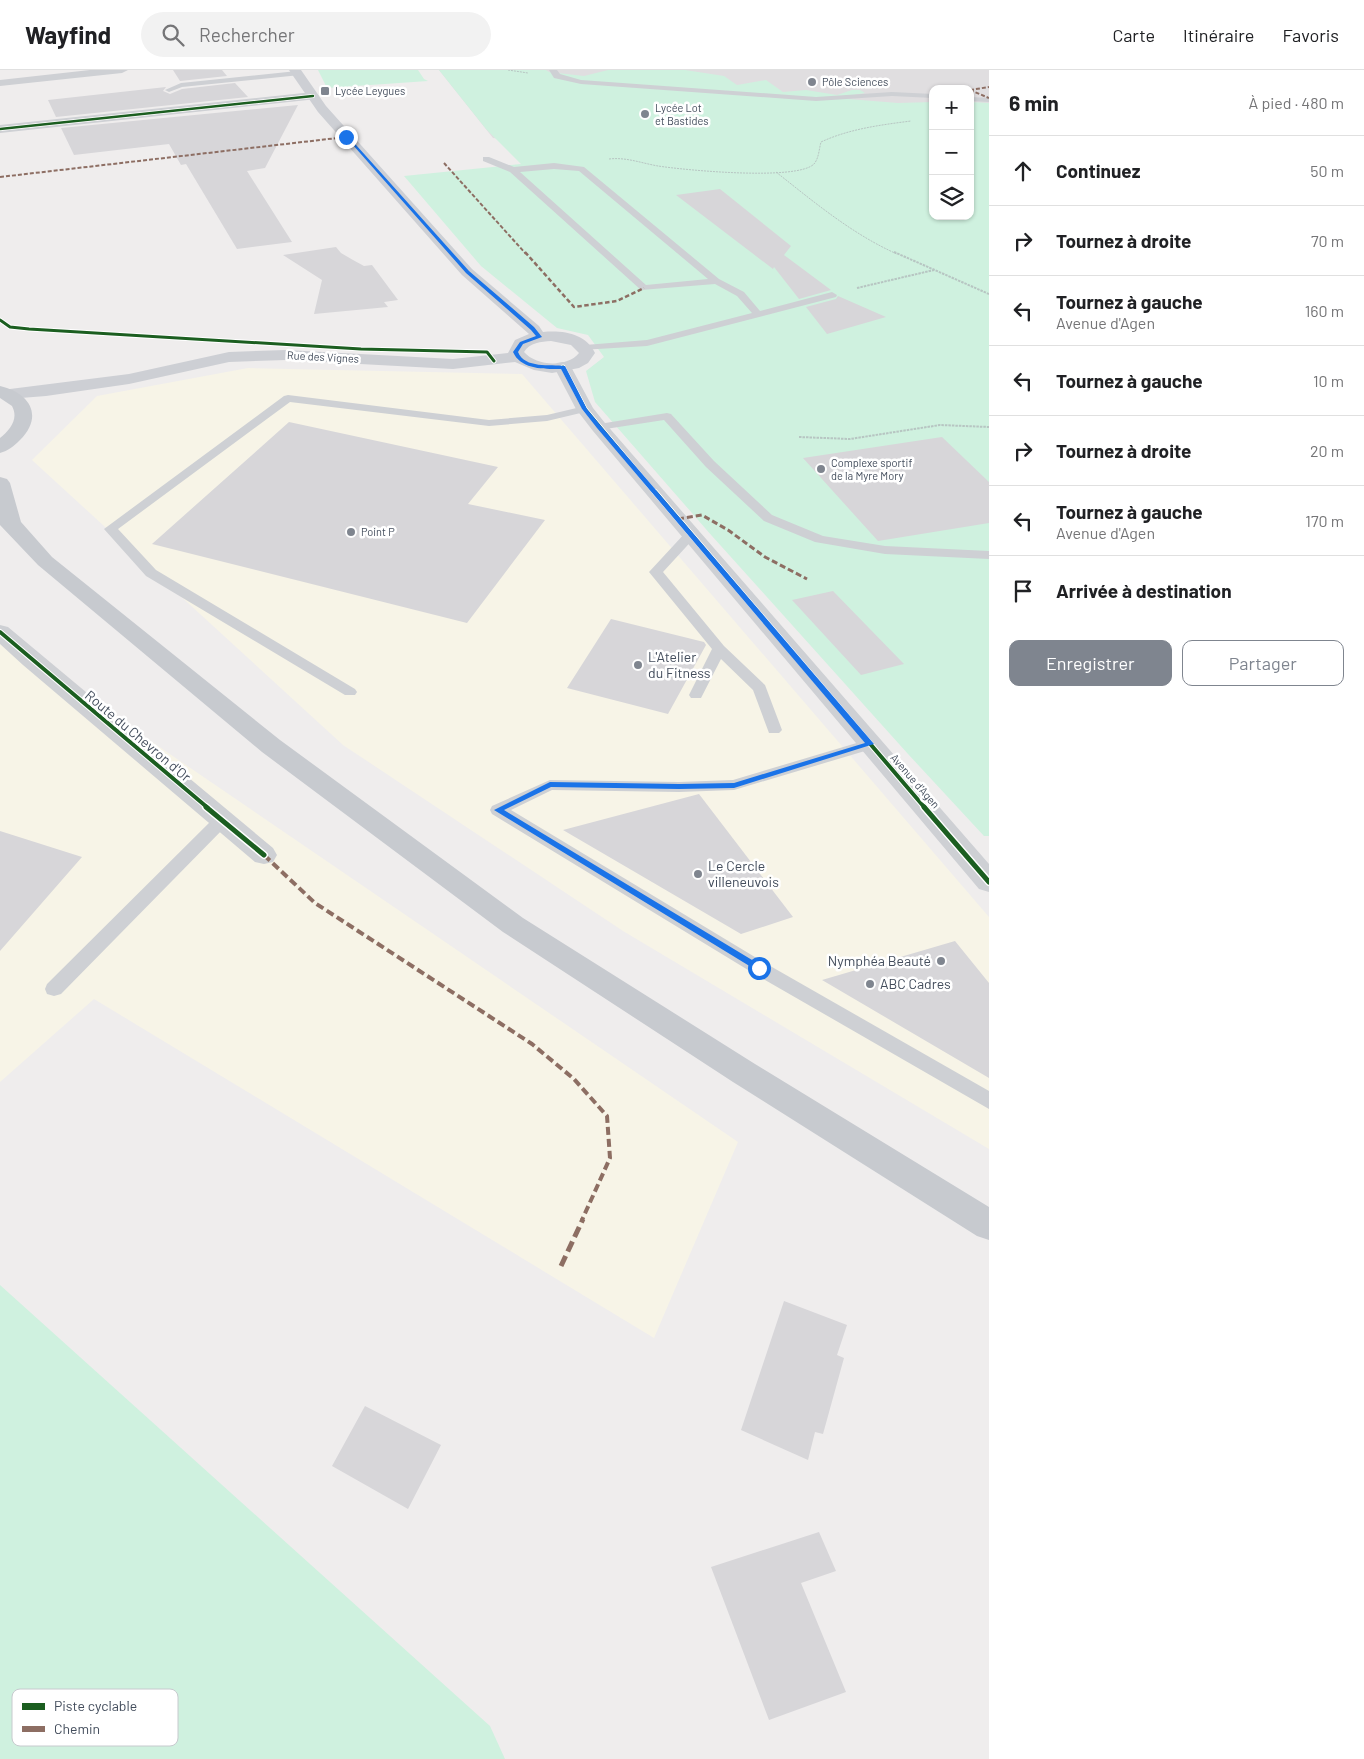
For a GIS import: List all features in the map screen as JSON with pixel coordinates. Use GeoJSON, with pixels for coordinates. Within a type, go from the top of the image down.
{"type":"FeatureCollection","features":[{"type":"Feature","properties":{"kind":"main road"},"geometry":{"type":"LineString","coordinates":[[296,72],[334,123],[467,272],[533,328],[539,337]]}},
{"type":"Feature","properties":{"kind":"main road"},"geometry":{"type":"LineString","coordinates":[[539,337],[567,338],[581,344],[585,348],[587,353],[585,358],[572,365],[563,367],[531,365],[518,357],[516,352],[522,343],[539,337]]}},
{"type":"Feature","properties":{"kind":"main road","name":"Rue des Vignes"},"geometry":{"type":"LineString","coordinates":[[4,392],[46,391],[129,379],[229,357],[286,354],[453,364],[518,357]]}},
{"type":"Feature","properties":{"kind":"main road","name":"Rue des Vignes"},"geometry":{"type":"LineString","coordinates":[[4,392],[20,403],[25,414],[129,379]]}},
{"type":"Feature","properties":{"kind":"main road"},"geometry":{"type":"LineString","coordinates":[[0,447],[11,440],[22,427],[25,414]]}},
{"type":"Feature","properties":{"kind":"main road"},"geometry":{"type":"LineString","coordinates":[[0,483],[5,520],[45,561],[271,746],[513,925],[989,1225]]}},
{"type":"Feature","properties":{"kind":"street"},"geometry":{"type":"LineString","coordinates":[[0,84],[122,70]]}},
{"type":"Feature","properties":{"kind":"street"},"geometry":{"type":"LineString","coordinates":[[0,129],[313,96]]}},
{"type":"Feature","properties":{"kind":"street","name":"Avenue d'Agen"},"geometry":{"type":"LineString","coordinates":[[563,367],[585,409],[599,427],[989,882]]}},
{"type":"Feature","properties":{"kind":"street","name":"Route du Chevron d'Or"},"geometry":{"type":"LineString","coordinates":[[0,632],[221,821],[264,855]]}},
{"type":"Feature","properties":{"kind":"lane"},"geometry":{"type":"LineString","coordinates":[[553,70],[557,76],[581,82],[807,98],[843,98],[892,94],[929,96]]}},
{"type":"Feature","properties":{"kind":"lane"},"geometry":{"type":"LineString","coordinates":[[169,90],[181,85],[296,72]]}},
{"type":"Feature","properties":{"kind":"lane"},"geometry":{"type":"LineString","coordinates":[[974,99],[989,100]]}},
{"type":"Feature","properties":{"kind":"lane"},"geometry":{"type":"LineString","coordinates":[[486,159],[513,170],[644,288],[716,281]]}},
{"type":"Feature","properties":{"kind":"lane"},"geometry":{"type":"LineString","coordinates":[[513,170],[554,166],[581,169],[716,281],[734,289],[749,300],[758,315]]}},
{"type":"Feature","properties":{"kind":"lane"},"geometry":{"type":"LineString","coordinates":[[585,348],[647,343],[832,295]]}},
{"type":"Feature","properties":{"kind":"lane"},"geometry":{"type":"LineString","coordinates":[[350,692],[151,573],[110,529],[288,398],[489,423],[547,418],[585,409]]}},
{"type":"Feature","properties":{"kind":"lane"},"geometry":{"type":"LineString","coordinates":[[599,427],[666,416],[710,464],[768,518],[820,539],[884,550],[989,555]]}},
{"type":"Feature","properties":{"kind":"lane"},"geometry":{"type":"LineString","coordinates":[[691,535],[656,572],[720,649],[760,688],[774,730]]}},
{"type":"Feature","properties":{"kind":"lane"},"geometry":{"type":"LineString","coordinates":[[696,695],[720,649]]}},
{"type":"Feature","properties":{"kind":"lane"},"geometry":{"type":"LineString","coordinates":[[870,744],[734,785],[679,787],[550,785],[498,810],[759,968],[989,1101]]}},
{"type":"Feature","properties":{"kind":"lane"},"geometry":{"type":"LineString","coordinates":[[54,989],[221,821]]}},
{"type":"Feature","properties":{"kind":"path"},"geometry":{"type":"LineString","coordinates":[[649,164],[712,172],[795,171],[811,166],[818,159],[821,142],[828,139],[884,125],[919,121]]}},
{"type":"Feature","properties":{"kind":"path"},"geometry":{"type":"LineString","coordinates":[[776,172],[826,211],[875,244],[989,294]]}},
{"type":"Feature","properties":{"kind":"path"},"geometry":{"type":"LineString","coordinates":[[832,295],[934,270]]}},
{"type":"Feature","properties":{"kind":"path"},"geometry":{"type":"LineString","coordinates":[[799,437],[850,439],[940,425],[989,427]]}},
{"type":"Feature","properties":{"kind":"shaded area","name":"Lycée Lot et Bastides"},"geometry":{"type":"Polygon","coordinates":[[[439,70],[989,70],[989,104],[974,102],[974,85],[929,85],[929,104],[766,165],[493,138],[439,70]]]}},
{"type":"Feature","properties":{"kind":"shaded area"},"geometry":{"type":"Polygon","coordinates":[[[248,368],[522,374],[989,917],[989,1149],[623,931],[343,745],[32,460],[97,396],[248,368]]]}},
{"type":"Feature","properties":{"kind":"shaded area"},"geometry":{"type":"Polygon","coordinates":[[[0,638],[738,1142],[654,1338],[94,999],[0,1082],[0,638]]]}},
{"type":"Feature","properties":{"kind":"green space"},"geometry":{"type":"Polygon","coordinates":[[[318,70],[418,70],[424,79],[428,81],[327,88],[318,70]]]}},
{"type":"Feature","properties":{"kind":"green space","name":"Complexe sportif de la Myre Mory"},"geometry":{"type":"Polygon","coordinates":[[[439,70],[546,70],[549,72],[584,76],[608,70],[685,70],[724,76],[737,85],[766,80],[783,92],[806,90],[837,95],[852,90],[860,90],[865,93],[836,98],[898,103],[929,102],[929,220],[974,220],[974,102],[989,103],[989,836],[984,836],[908,754],[712,536],[595,402],[586,371],[604,357],[588,335],[557,328],[481,266],[404,176],[521,164],[486,129],[439,70]]]}},
{"type":"Feature","properties":{"kind":"green space"},"geometry":{"type":"Polygon","coordinates":[[[0,1285],[490,1726],[505,1759],[0,1759],[0,1285]]]}},
{"type":"Feature","properties":{"kind":"building"},"geometry":{"type":"Polygon","coordinates":[[[173,70],[222,70],[227,76],[180,81],[173,70]]]}},
{"type":"Feature","properties":{"kind":"building"},"geometry":{"type":"Polygon","coordinates":[[[235,83],[248,97],[56,117],[48,100],[166,87],[163,91],[170,94],[182,89],[235,83]]]}},
{"type":"Feature","properties":{"kind":"building"},"geometry":{"type":"Polygon","coordinates":[[[298,105],[265,168],[247,171],[292,242],[237,249],[186,164],[181,165],[169,144],[74,155],[61,128],[298,105]]]}},
{"type":"Feature","properties":{"kind":"building"},"geometry":{"type":"Polygon","coordinates":[[[720,189],[791,246],[784,255],[831,290],[799,299],[774,267],[773,269],[676,195],[720,189]]]}},
{"type":"Feature","properties":{"kind":"building"},"geometry":{"type":"Polygon","coordinates":[[[336,247],[341,253],[364,266],[372,265],[398,300],[384,302],[388,307],[314,314],[322,280],[283,255],[336,247]]]}},
{"type":"Feature","properties":{"kind":"building"},"geometry":{"type":"Polygon","coordinates":[[[838,296],[886,317],[827,334],[806,307],[836,299],[838,296]]]}},
{"type":"Feature","properties":{"kind":"building","name":"Point P"},"geometry":{"type":"Polygon","coordinates":[[[289,422],[498,467],[468,504],[545,520],[467,623],[152,544],[289,422]]]}},
{"type":"Feature","properties":{"kind":"building"},"geometry":{"type":"Polygon","coordinates":[[[942,437],[989,482],[989,523],[878,541],[803,458],[942,437]]]}},
{"type":"Feature","properties":{"kind":"building"},"geometry":{"type":"Polygon","coordinates":[[[833,591],[904,664],[861,675],[792,600],[833,591]]]}},
{"type":"Feature","properties":{"kind":"building","name":"L'Atelier du Fitness"},"geometry":{"type":"Polygon","coordinates":[[[611,619],[704,642],[706,645],[668,714],[567,688],[611,619]]]}},
{"type":"Feature","properties":{"kind":"building","name":"Le Cercle villeneuvois"},"geometry":{"type":"Polygon","coordinates":[[[699,794],[793,917],[741,934],[563,830],[699,794]]]}},
{"type":"Feature","properties":{"kind":"building"},"geometry":{"type":"Polygon","coordinates":[[[0,831],[82,857],[0,951],[0,831]]]}},
{"type":"Feature","properties":{"kind":"building"},"geometry":{"type":"Polygon","coordinates":[[[955,941],[989,983],[989,1078],[822,980],[955,941]]]}},
{"type":"Feature","properties":{"kind":"building"},"geometry":{"type":"Polygon","coordinates":[[[784,1301],[847,1325],[837,1355],[844,1358],[823,1434],[815,1432],[808,1460],[741,1430],[784,1301]]]}},
{"type":"Feature","properties":{"kind":"building"},"geometry":{"type":"Polygon","coordinates":[[[365,1406],[441,1445],[408,1509],[332,1466],[365,1406]]]}},
{"type":"Feature","properties":{"kind":"building"},"geometry":{"type":"Polygon","coordinates":[[[819,1532],[836,1571],[801,1583],[846,1692],[769,1720],[711,1567],[819,1532]]]}},
{"type":"Feature","properties":{"kind":"marked path"},"geometry":{"type":"LineString","coordinates":[[974,89],[989,87]]}},
{"type":"Feature","properties":{"kind":"marked path"},"geometry":{"type":"LineString","coordinates":[[974,92],[989,98]]}},
{"type":"Feature","properties":{"kind":"marked path"},"geometry":{"type":"LineString","coordinates":[[0,177],[346,137]]}},
{"type":"Feature","properties":{"kind":"marked path"},"geometry":{"type":"LineString","coordinates":[[444,163],[574,307],[617,301],[644,288]]}},
{"type":"Feature","properties":{"kind":"marked path"},"geometry":{"type":"LineString","coordinates":[[678,519],[702,515],[728,530],[765,557],[807,579]]}},
{"type":"Feature","properties":{"kind":"marked path"},"geometry":{"type":"LineString","coordinates":[[264,855],[315,903],[532,1044],[574,1079],[607,1116],[610,1158],[561,1266]]}},
{"type":"Feature","properties":{"kind":"cycle path"},"geometry":{"type":"LineString","coordinates":[[0,129],[313,96]]}},
{"type":"Feature","properties":{"kind":"cycle path"},"geometry":{"type":"LineString","coordinates":[[0,320],[10,327],[29,329],[361,349],[487,352],[494,361]]}},
{"type":"Feature","properties":{"kind":"cycle path"},"geometry":{"type":"LineString","coordinates":[[563,367],[585,409],[599,427],[989,882]]}},
{"type":"Feature","properties":{"kind":"cycle path"},"geometry":{"type":"LineString","coordinates":[[0,632],[264,855]]}},
{"type":"Feature","properties":{"kind":"place","name":"Pôle Sciences"},"geometry":{"type":"Point","coordinates":[812,82]}},
{"type":"Feature","properties":{"kind":"place","name":"Lycée Leygues"},"geometry":{"type":"Point","coordinates":[325,91]}},
{"type":"Feature","properties":{"kind":"place","name":"Lycée Lot et Bastides"},"geometry":{"type":"Point","coordinates":[645,114]}},
{"type":"Feature","properties":{"kind":"place","name":"Complexe sportif de la Myre Mory"},"geometry":{"type":"Point","coordinates":[821,469]}},
{"type":"Feature","properties":{"kind":"place","name":"Point P"},"geometry":{"type":"Point","coordinates":[351,532]}},
{"type":"Feature","properties":{"kind":"place","name":"L'Atelier du Fitness"},"geometry":{"type":"Point","coordinates":[638,665]}},
{"type":"Feature","properties":{"kind":"place","name":"Le Cercle villeneuvois"},"geometry":{"type":"Point","coordinates":[698,874]}},
{"type":"Feature","properties":{"kind":"place","name":"Nymphéa Beauté"},"geometry":{"type":"Point","coordinates":[941,961]}},
{"type":"Feature","properties":{"kind":"place","name":"ABC Cadres"},"geometry":{"type":"Point","coordinates":[870,984]}},
{"type":"Feature","properties":{"kind":"route"},"geometry":{"type":"LineString","coordinates":[[346,137],[467,272],[533,328],[539,337],[530,339],[517,347],[518,357],[531,365],[552,368],[563,367],[567,378],[585,409],[599,427],[870,744],[734,785],[679,787],[550,785],[498,810],[759,968]]}}]}
